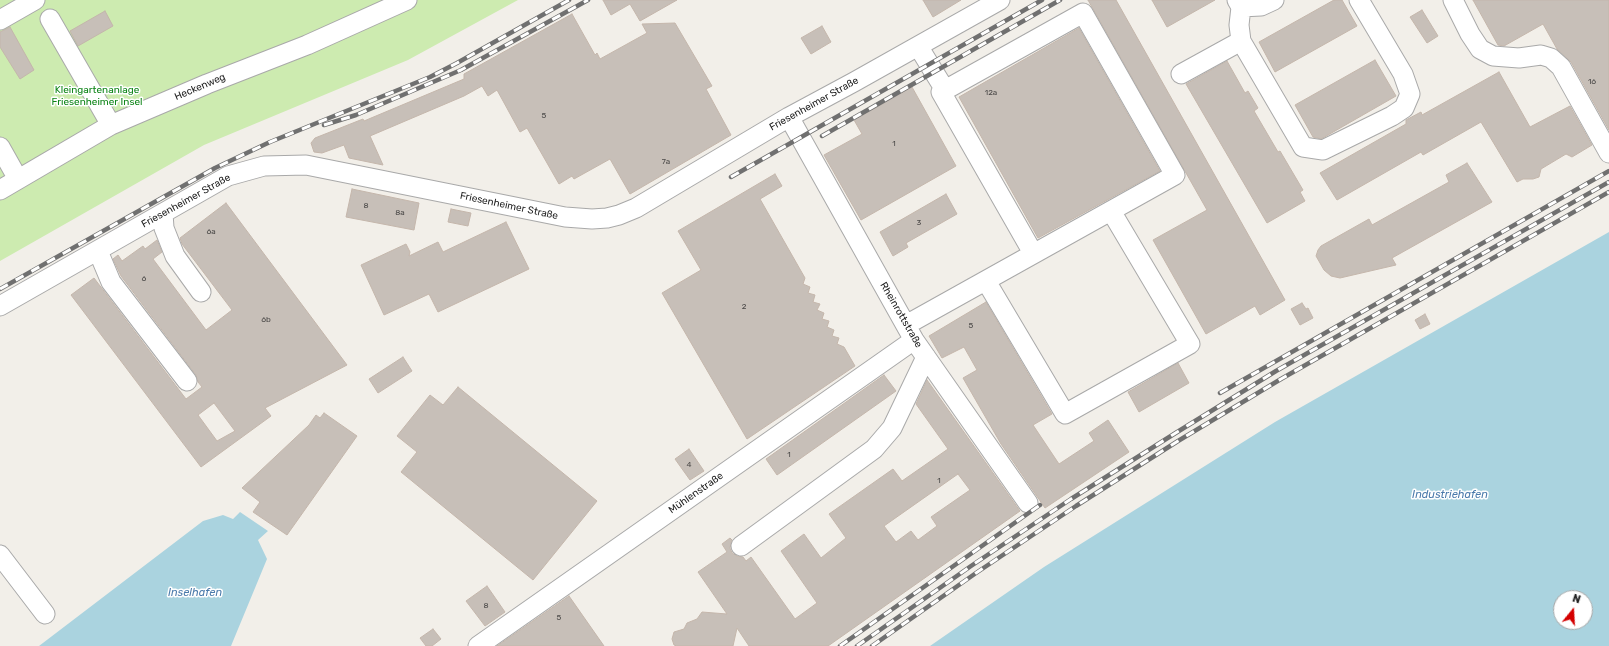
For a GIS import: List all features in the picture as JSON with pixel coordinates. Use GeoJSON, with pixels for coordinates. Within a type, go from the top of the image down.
{"type":"FeatureCollection","features":[{"type":"Feature","properties":{"kind":"street"},"geometry":{"type":"LineString","coordinates":[[0,20],[35,0]]}},
{"type":"Feature","properties":{"kind":"street","name":"Heckenweg"},"geometry":{"type":"LineString","coordinates":[[0,190],[111,125],[207,84],[307,45],[407,0]]}},
{"type":"Feature","properties":{"kind":"street","name":"Friesenheimer Straße"},"geometry":{"type":"LineString","coordinates":[[0,306],[228,176],[264,166],[306,165],[565,218],[606,218],[636,208],[789,117],[1000,0]]}},
{"type":"Feature","properties":{"kind":"street"},"geometry":{"type":"LineString","coordinates":[[1274,0],[1261,6],[1239,3],[1241,41],[1303,147],[1323,150],[1392,116],[1404,108],[1410,94],[1403,74],[1359,0]]}},
{"type":"Feature","properties":{"kind":"street"},"geometry":{"type":"LineString","coordinates":[[1452,0],[1470,34],[1480,49],[1493,56],[1519,58],[1541,55],[1551,58],[1561,67],[1609,153]]}},
{"type":"Feature","properties":{"kind":"street","name":"Mühlenstraße"},"geometry":{"type":"LineString","coordinates":[[478,646],[910,332],[986,281],[1033,253],[1176,175],[1083,13],[945,90]]}},
{"type":"Feature","properties":{"kind":"street"},"geometry":{"type":"LineString","coordinates":[[50,19],[111,125]]}},
{"type":"Feature","properties":{"kind":"street"},"geometry":{"type":"LineString","coordinates":[[1181,74],[1241,41]]}},
{"type":"Feature","properties":{"kind":"street"},"geometry":{"type":"LineString","coordinates":[[918,46],[945,90],[941,92],[1033,253]]}},
{"type":"Feature","properties":{"kind":"street","name":"Rheinrottstraße"},"geometry":{"type":"LineString","coordinates":[[789,117],[910,332],[1028,503]]}},
{"type":"Feature","properties":{"kind":"street"},"geometry":{"type":"LineString","coordinates":[[0,147],[18,179]]}},
{"type":"Feature","properties":{"kind":"street"},"geometry":{"type":"LineString","coordinates":[[986,281],[1065,414],[1190,344],[1111,211]]}},
{"type":"Feature","properties":{"kind":"street"},"geometry":{"type":"LineString","coordinates":[[163,213],[164,228],[175,256],[201,292]]}},
{"type":"Feature","properties":{"kind":"street"},"geometry":{"type":"LineString","coordinates":[[98,251],[111,282],[187,381]]}},
{"type":"Feature","properties":{"kind":"street"},"geometry":{"type":"LineString","coordinates":[[741,546],[874,449],[892,428],[926,357]]}},
{"type":"Feature","properties":{"kind":"street"},"geometry":{"type":"LineString","coordinates":[[0,555],[44,614]]}},
{"type":"Feature","properties":{"kind":"green space","name":"Kleingartenanlage Friesenheimer Insel"},"geometry":{"type":"Polygon","coordinates":[[[0,0],[518,0],[408,60],[204,145],[0,261],[0,0]]]}},
{"type":"Feature","properties":{"kind":"water","name":"Industriehafen"},"geometry":{"type":"Polygon","coordinates":[[[1609,232],[1609,646],[930,646],[1044,567],[1275,422],[1609,232]]]}},
{"type":"Feature","properties":{"kind":"water","name":"Inselhafen"},"geometry":{"type":"Polygon","coordinates":[[[240,512],[268,531],[258,540],[267,559],[231,646],[39,646],[203,521],[223,515],[233,519],[240,512]]]}},
{"type":"Feature","properties":{"kind":"building"},"geometry":{"type":"Polygon","coordinates":[[[603,0],[677,0],[640,21],[630,4],[611,15],[603,0]]]}},
{"type":"Feature","properties":{"kind":"building"},"geometry":{"type":"Polygon","coordinates":[[[923,0],[961,0],[933,17],[923,0]]]}},
{"type":"Feature","properties":{"kind":"building"},"geometry":{"type":"Polygon","coordinates":[[[1088,0],[1116,0],[1285,300],[1260,315],[1255,306],[1206,334],[1153,240],[1207,210],[1088,0]]]}},
{"type":"Feature","properties":{"kind":"building"},"geometry":{"type":"Polygon","coordinates":[[[1152,0],[1215,0],[1167,27],[1152,0]]]}},
{"type":"Feature","properties":{"kind":"building"},"geometry":{"type":"Polygon","coordinates":[[[1334,0],[1342,0],[1357,26],[1275,72],[1259,42],[1334,0]]]}},
{"type":"Feature","properties":{"kind":"building"},"geometry":{"type":"Polygon","coordinates":[[[1473,0],[1609,0],[1609,130],[1571,62],[1557,49],[1543,24],[1504,46],[1498,45],[1473,0]]]}},
{"type":"Feature","properties":{"kind":"building"},"geometry":{"type":"Polygon","coordinates":[[[1422,10],[1438,36],[1427,43],[1410,17],[1422,10]]]}},
{"type":"Feature","properties":{"kind":"building"},"geometry":{"type":"Polygon","coordinates":[[[105,11],[113,26],[78,46],[70,31],[105,11]]]}},
{"type":"Feature","properties":{"kind":"building"},"geometry":{"type":"Polygon","coordinates":[[[572,14],[595,55],[597,53],[600,59],[647,33],[642,24],[675,23],[712,86],[706,89],[731,135],[630,194],[610,159],[574,179],[572,176],[559,184],[527,128],[520,132],[497,90],[488,96],[482,86],[464,96],[370,136],[383,165],[349,158],[344,145],[322,153],[314,152],[311,143],[315,138],[363,119],[364,121],[464,79],[464,74],[572,14]]]}},
{"type":"Feature","properties":{"kind":"building"},"geometry":{"type":"Polygon","coordinates":[[[822,26],[831,42],[811,54],[801,38],[822,26]]]}},
{"type":"Feature","properties":{"kind":"building"},"geometry":{"type":"Polygon","coordinates":[[[10,27],[34,70],[20,79],[0,47],[0,32],[10,27]]]}},
{"type":"Feature","properties":{"kind":"building"},"geometry":{"type":"Polygon","coordinates":[[[1079,28],[1160,171],[1038,238],[959,97],[1079,28]]]}},
{"type":"Feature","properties":{"kind":"building"},"geometry":{"type":"Polygon","coordinates":[[[1375,60],[1396,96],[1321,139],[1313,137],[1295,105],[1375,60]]]}},
{"type":"Feature","properties":{"kind":"building"},"geometry":{"type":"Polygon","coordinates":[[[1227,61],[1245,93],[1248,91],[1258,108],[1254,111],[1278,152],[1280,151],[1303,190],[1300,192],[1305,201],[1267,223],[1186,84],[1227,61]]]}},
{"type":"Feature","properties":{"kind":"building"},"geometry":{"type":"Polygon","coordinates":[[[1499,72],[1530,127],[1570,106],[1592,145],[1572,157],[1566,154],[1541,169],[1539,177],[1533,179],[1523,179],[1517,182],[1481,122],[1423,155],[1421,152],[1337,200],[1320,173],[1406,124],[1406,120],[1421,112],[1422,115],[1499,72]]]}},
{"type":"Feature","properties":{"kind":"building"},"geometry":{"type":"Polygon","coordinates":[[[912,87],[956,166],[861,220],[824,155],[862,134],[854,120],[912,87]]]}},
{"type":"Feature","properties":{"kind":"building"},"geometry":{"type":"Polygon","coordinates":[[[1467,163],[1492,202],[1392,258],[1396,265],[1340,278],[1331,276],[1324,270],[1316,256],[1321,246],[1369,219],[1372,225],[1449,182],[1446,175],[1467,163]]]}},
{"type":"Feature","properties":{"kind":"building"},"geometry":{"type":"Polygon","coordinates":[[[775,174],[782,186],[760,199],[805,278],[803,284],[810,287],[808,293],[815,295],[813,302],[820,304],[817,310],[824,313],[822,319],[829,321],[827,327],[834,330],[832,336],[839,338],[837,344],[844,347],[855,366],[747,439],[662,293],[701,270],[678,231],[775,174]]]}},
{"type":"Feature","properties":{"kind":"building"},"geometry":{"type":"Polygon","coordinates":[[[352,189],[419,203],[414,230],[346,217],[352,189]]]}},
{"type":"Feature","properties":{"kind":"building"},"geometry":{"type":"Polygon","coordinates":[[[946,194],[957,214],[906,243],[908,247],[893,256],[880,232],[946,194]]]}},
{"type":"Feature","properties":{"kind":"building"},"geometry":{"type":"Polygon","coordinates":[[[226,203],[347,365],[265,408],[271,416],[201,467],[71,295],[94,278],[186,399],[202,387],[198,382],[196,375],[121,276],[113,259],[118,255],[122,261],[143,246],[145,249],[157,240],[162,252],[153,259],[206,330],[232,310],[182,244],[180,238],[226,203]],[[214,403],[198,415],[217,441],[235,431],[214,403]]]}},
{"type":"Feature","properties":{"kind":"building"},"geometry":{"type":"Polygon","coordinates":[[[451,209],[471,213],[468,226],[448,222],[451,209]]]}},
{"type":"Feature","properties":{"kind":"building"},"geometry":{"type":"Polygon","coordinates":[[[506,222],[529,269],[438,312],[429,294],[384,315],[361,265],[406,244],[410,252],[409,256],[438,242],[443,252],[506,222]]]}},
{"type":"Feature","properties":{"kind":"building"},"geometry":{"type":"Polygon","coordinates":[[[986,302],[1052,414],[1033,425],[1059,464],[1094,441],[1089,433],[1108,420],[1129,452],[1045,508],[1001,444],[963,378],[977,370],[964,347],[942,358],[929,336],[986,302]]]}},
{"type":"Feature","properties":{"kind":"building"},"geometry":{"type":"Polygon","coordinates":[[[1302,303],[1306,309],[1308,308],[1313,318],[1300,325],[1291,309],[1302,303]]]}},
{"type":"Feature","properties":{"kind":"building"},"geometry":{"type":"Polygon","coordinates":[[[1425,314],[1430,324],[1420,329],[1415,320],[1425,314]]]}},
{"type":"Feature","properties":{"kind":"building"},"geometry":{"type":"Polygon","coordinates":[[[403,357],[412,371],[378,393],[369,379],[403,357]]]}},
{"type":"Feature","properties":{"kind":"building"},"geometry":{"type":"Polygon","coordinates":[[[1178,363],[1189,383],[1139,412],[1128,392],[1178,363]]]}},
{"type":"Feature","properties":{"kind":"building"},"geometry":{"type":"Polygon","coordinates":[[[884,375],[896,391],[777,475],[766,459],[884,375]]]}},
{"type":"Feature","properties":{"kind":"building"},"geometry":{"type":"Polygon","coordinates":[[[927,380],[1020,511],[828,646],[749,646],[737,628],[733,646],[674,645],[672,639],[674,632],[684,629],[687,623],[697,619],[702,612],[727,614],[698,572],[727,552],[722,544],[730,538],[732,540],[730,548],[732,553],[743,557],[746,561],[751,557],[795,619],[817,603],[781,551],[804,534],[821,558],[846,538],[829,514],[893,469],[902,481],[948,449],[916,404],[927,380]],[[958,474],[884,526],[896,542],[911,531],[918,540],[937,526],[931,517],[970,490],[958,474]]]}},
{"type":"Feature","properties":{"kind":"building"},"geometry":{"type":"Polygon","coordinates":[[[458,387],[597,501],[533,580],[401,472],[417,452],[397,436],[430,395],[443,405],[458,387]]]}},
{"type":"Feature","properties":{"kind":"building"},"geometry":{"type":"Polygon","coordinates":[[[324,413],[357,436],[287,535],[253,512],[260,502],[242,488],[309,425],[316,415],[320,418],[324,413]]]}},
{"type":"Feature","properties":{"kind":"building"},"geometry":{"type":"Polygon","coordinates":[[[689,449],[704,471],[690,480],[675,459],[689,449]]]}},
{"type":"Feature","properties":{"kind":"building"},"geometry":{"type":"Polygon","coordinates":[[[487,586],[505,612],[485,626],[466,601],[487,586]]]}},
{"type":"Feature","properties":{"kind":"building"},"geometry":{"type":"Polygon","coordinates":[[[569,596],[604,646],[497,646],[569,596]]]}},
{"type":"Feature","properties":{"kind":"building"},"geometry":{"type":"Polygon","coordinates":[[[433,629],[441,639],[432,646],[426,646],[420,638],[433,629]]]}},
{"type":"Feature","properties":{"kind":"railway"},"geometry":{"type":"LineString","coordinates":[[0,289],[215,168],[270,142],[430,77],[569,0]]}},
{"type":"Feature","properties":{"kind":"railway"},"geometry":{"type":"LineString","coordinates":[[324,125],[356,115],[461,70],[588,0]]}},
{"type":"Feature","properties":{"kind":"railway"},"geometry":{"type":"LineString","coordinates":[[731,177],[1042,0]]}},
{"type":"Feature","properties":{"kind":"railway"},"geometry":{"type":"LineString","coordinates":[[822,136],[1060,0]]}},
{"type":"Feature","properties":{"kind":"railway"},"geometry":{"type":"LineString","coordinates":[[1220,393],[1609,171]]}},
{"type":"Feature","properties":{"kind":"railway"},"geometry":{"type":"LineString","coordinates":[[857,646],[971,566],[1071,499],[1276,371],[1609,182]]}},
{"type":"Feature","properties":{"kind":"railway"},"geometry":{"type":"LineString","coordinates":[[872,646],[976,573],[1076,506],[1178,441],[1281,379],[1609,192]]}},
{"type":"Feature","properties":{"kind":"railway"},"geometry":{"type":"LineString","coordinates":[[840,646],[1040,505]]}}]}
